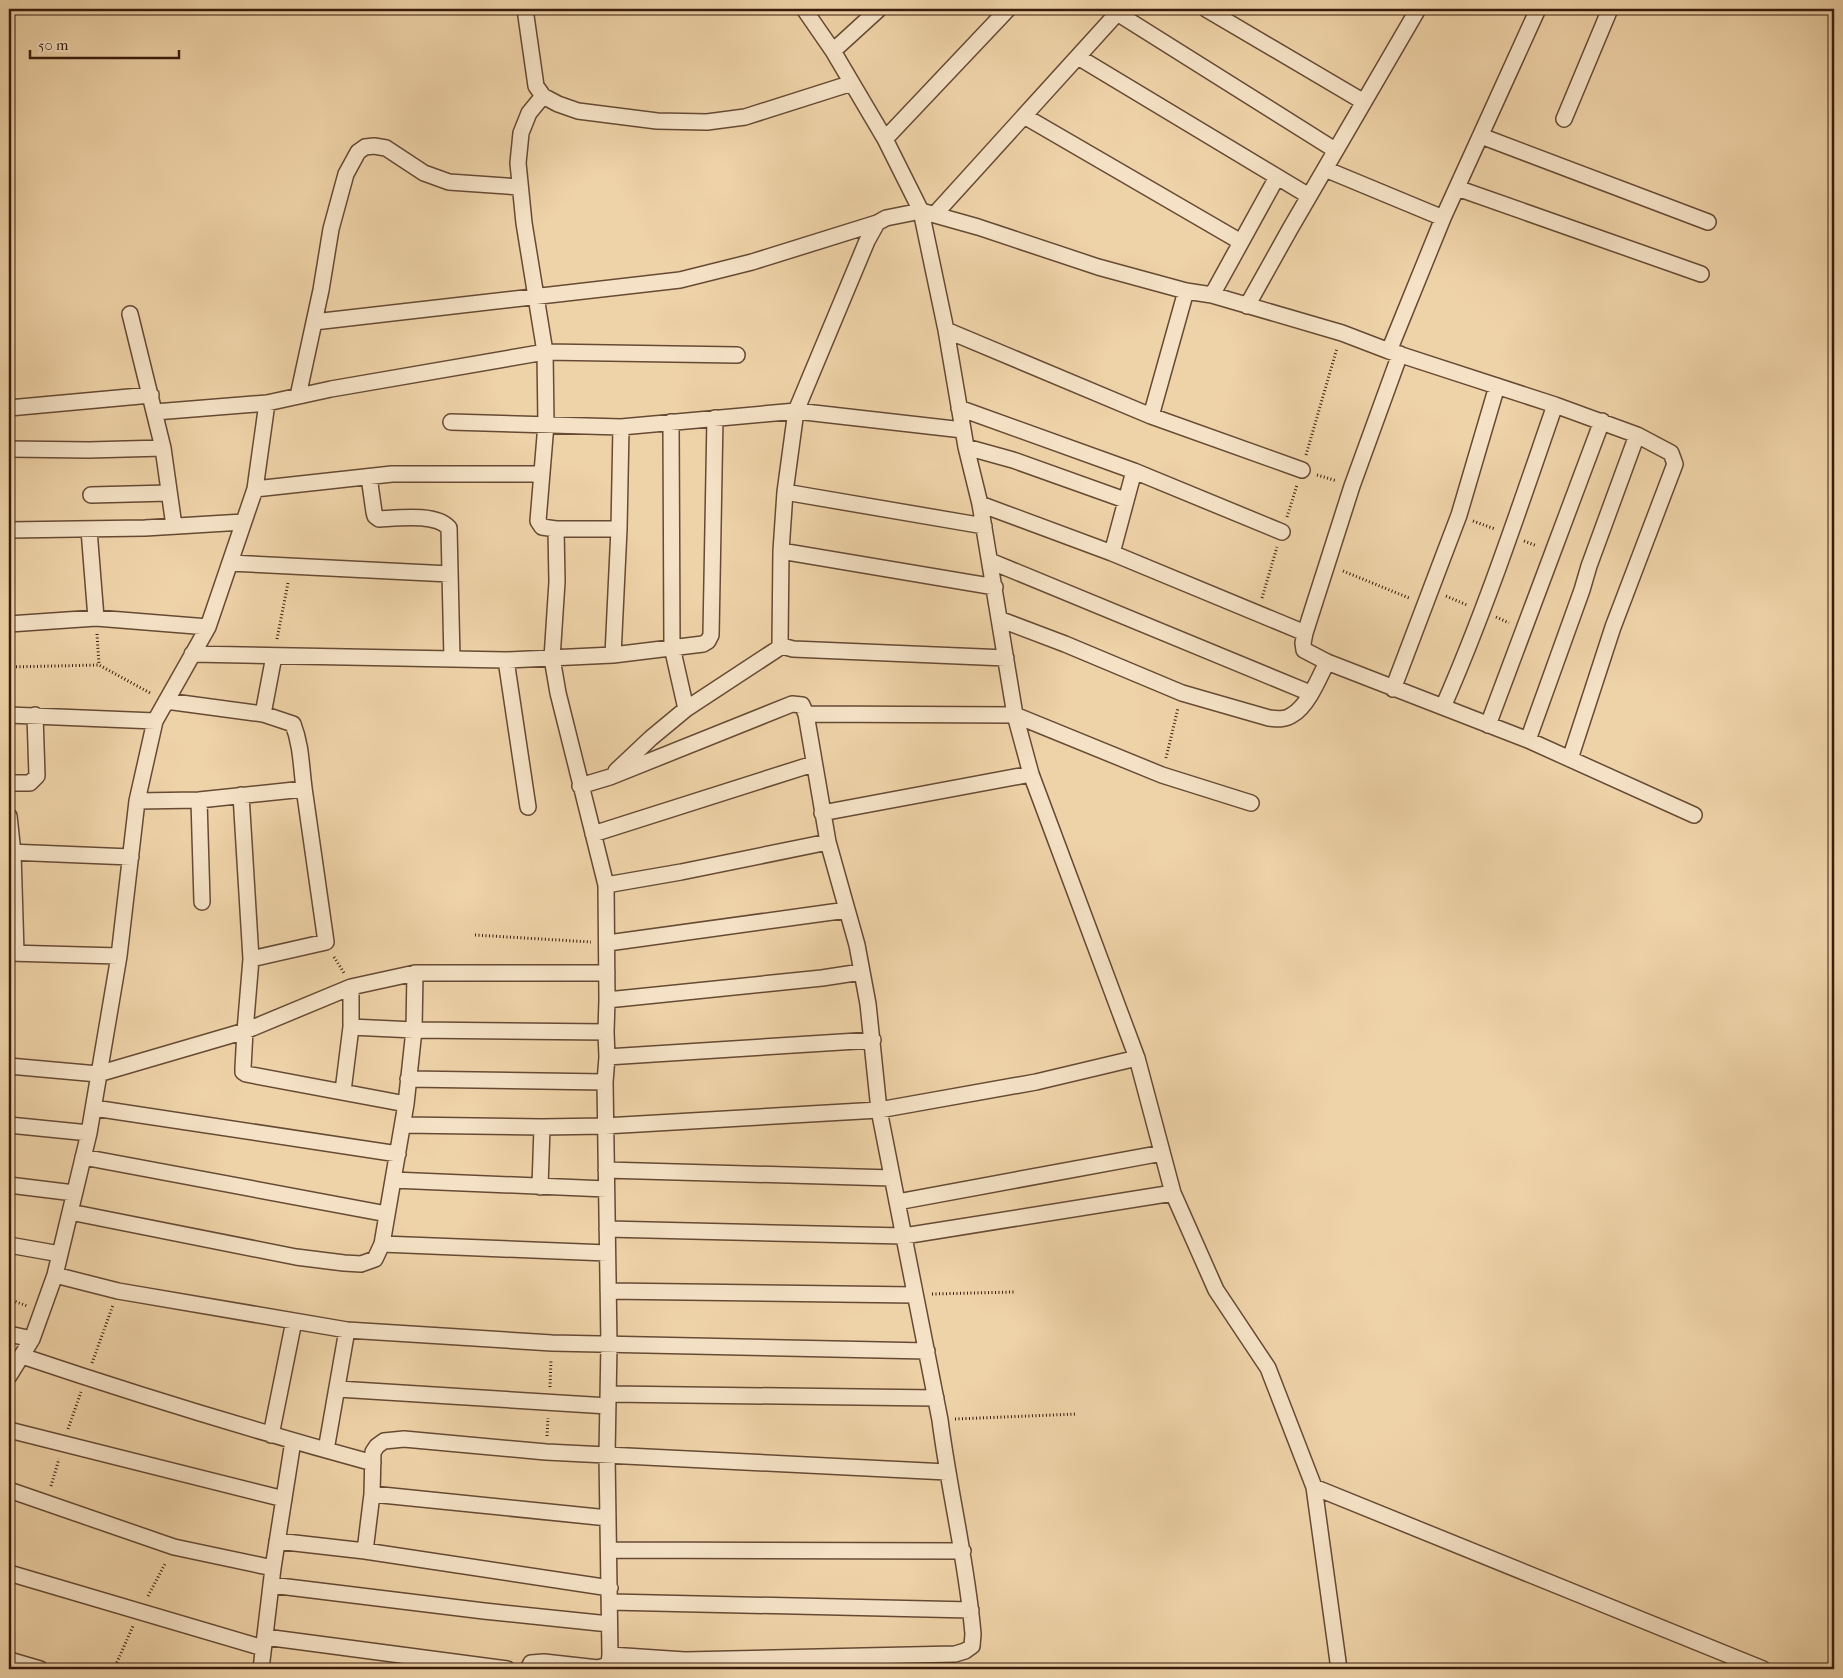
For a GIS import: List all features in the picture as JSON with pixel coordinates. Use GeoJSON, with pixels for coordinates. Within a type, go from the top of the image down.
{"type":"FeatureCollection","features":[{"type":"Feature","properties":{"kind":"street"},"geometry":{"type":"LineString","coordinates":[[525,9],[536,86],[543,96],[578,111],[657,121],[707,122],[745,117],[852,83]]}},
{"type":"Feature","properties":{"kind":"street"},"geometry":{"type":"LineString","coordinates":[[804,9],[833,51],[928,213],[959,408],[980,504],[1015,715],[1031,774],[1137,1058],[1173,1193],[1216,1290],[1268,1368],[1314,1487],[1339,1669]]}},
{"type":"Feature","properties":{"kind":"street"},"geometry":{"type":"LineString","coordinates":[[833,51],[879,9]]}},
{"type":"Feature","properties":{"kind":"street"},"geometry":{"type":"LineString","coordinates":[[885,139],[1008,9]]}},
{"type":"Feature","properties":{"kind":"street"},"geometry":{"type":"LineString","coordinates":[[1206,9],[1364,102]]}},
{"type":"Feature","properties":{"kind":"street"},"geometry":{"type":"LineString","coordinates":[[1247,306],[1418,9]]}},
{"type":"Feature","properties":{"kind":"street"},"geometry":{"type":"LineString","coordinates":[[1538,9],[1443,218],[1394,352],[1305,633],[1304,650],[1327,662],[1392,689],[1528,740],[1694,815]]}},
{"type":"Feature","properties":{"kind":"street"},"geometry":{"type":"LineString","coordinates":[[1564,119],[1610,9]]}},
{"type":"Feature","properties":{"kind":"street"},"geometry":{"type":"LineString","coordinates":[[928,213],[1024,116],[1119,11],[1336,150]]}},
{"type":"Feature","properties":{"kind":"street"},"geometry":{"type":"LineString","coordinates":[[1078,57],[1309,196]]}},
{"type":"Feature","properties":{"kind":"street"},"geometry":{"type":"LineString","coordinates":[[543,96],[529,113],[521,133],[518,163],[524,223],[545,352],[546,424],[538,521],[542,527],[556,529],[619,529]]}},
{"type":"Feature","properties":{"kind":"street"},"geometry":{"type":"LineString","coordinates":[[1024,116],[1241,242]]}},
{"type":"Feature","properties":{"kind":"street"},"geometry":{"type":"LineString","coordinates":[[1481,136],[1708,222]]}},
{"type":"Feature","properties":{"kind":"street"},"geometry":{"type":"LineString","coordinates":[[298,396],[331,229],[346,174],[358,152],[365,147],[386,148],[424,173],[448,182],[520,187]]}},
{"type":"Feature","properties":{"kind":"street"},"geometry":{"type":"LineString","coordinates":[[1325,169],[1443,218]]}},
{"type":"Feature","properties":{"kind":"street"},"geometry":{"type":"LineString","coordinates":[[1212,295],[1277,177]]}},
{"type":"Feature","properties":{"kind":"street"},"geometry":{"type":"LineString","coordinates":[[1457,188],[1701,274]]}},
{"type":"Feature","properties":{"kind":"street"},"geometry":{"type":"LineString","coordinates":[[314,322],[680,280],[752,262],[877,223],[886,218],[928,213],[1098,267],[1186,291],[1212,295],[1342,333],[1394,352],[1555,404],[1638,434],[1671,453],[1674,464],[1612,628],[1570,759]]}},
{"type":"Feature","properties":{"kind":"street"},"geometry":{"type":"LineString","coordinates":[[782,646],[780,643],[781,551],[796,411],[867,241],[877,223]]}},
{"type":"Feature","properties":{"kind":"street"},"geometry":{"type":"LineString","coordinates":[[1151,416],[1186,291]]}},
{"type":"Feature","properties":{"kind":"street"},"geometry":{"type":"LineString","coordinates":[[130,314],[163,448],[174,526]]}},
{"type":"Feature","properties":{"kind":"street"},"geometry":{"type":"LineString","coordinates":[[946,330],[1151,416],[1302,470]]}},
{"type":"Feature","properties":{"kind":"street"},"geometry":{"type":"LineString","coordinates":[[155,412],[267,402],[545,352],[737,354]]}},
{"type":"Feature","properties":{"kind":"street"},"geometry":{"type":"LineString","coordinates":[[1392,689],[1459,515],[1497,386]]}},
{"type":"Feature","properties":{"kind":"street"},"geometry":{"type":"LineString","coordinates":[[9,408],[151,395]]}},
{"type":"Feature","properties":{"kind":"street"},"geometry":{"type":"LineString","coordinates":[[9,1376],[32,1339],[55,1275],[89,1133],[119,956],[137,802],[155,721],[208,627],[255,489],[267,402]]}},
{"type":"Feature","properties":{"kind":"street"},"geometry":{"type":"LineString","coordinates":[[1443,707],[1482,612],[1555,404]]}},
{"type":"Feature","properties":{"kind":"street"},"geometry":{"type":"LineString","coordinates":[[959,408],[1134,471],[1282,532]]}},
{"type":"Feature","properties":{"kind":"street"},"geometry":{"type":"LineString","coordinates":[[451,422],[621,427],[796,411],[963,430]]}},
{"type":"Feature","properties":{"kind":"street"},"geometry":{"type":"LineString","coordinates":[[192,654],[506,660],[613,655],[703,644],[708,641],[710,635],[715,418]]}},
{"type":"Feature","properties":{"kind":"street"},"geometry":{"type":"LineString","coordinates":[[1488,725],[1602,421]]}},
{"type":"Feature","properties":{"kind":"street"},"geometry":{"type":"LineString","coordinates":[[670,422],[672,647],[686,709]]}},
{"type":"Feature","properties":{"kind":"street"},"geometry":{"type":"LineString","coordinates":[[613,655],[619,529],[621,427]]}},
{"type":"Feature","properties":{"kind":"street"},"geometry":{"type":"LineString","coordinates":[[1528,740],[1638,434]]}},
{"type":"Feature","properties":{"kind":"street"},"geometry":{"type":"LineString","coordinates":[[966,447],[1013,460],[1125,500]]}},
{"type":"Feature","properties":{"kind":"street"},"geometry":{"type":"LineString","coordinates":[[9,449],[89,450],[163,448]]}},
{"type":"Feature","properties":{"kind":"street"},"geometry":{"type":"LineString","coordinates":[[1112,553],[1134,471]]}},
{"type":"Feature","properties":{"kind":"street"},"geometry":{"type":"LineString","coordinates":[[255,489],[392,474],[542,474]]}},
{"type":"Feature","properties":{"kind":"street"},"geometry":{"type":"LineString","coordinates":[[369,477],[374,512],[378,519],[438,520],[449,528],[452,659]]}},
{"type":"Feature","properties":{"kind":"street"},"geometry":{"type":"LineString","coordinates":[[786,492],[984,526]]}},
{"type":"Feature","properties":{"kind":"street"},"geometry":{"type":"LineString","coordinates":[[91,495],[169,493]]}},
{"type":"Feature","properties":{"kind":"street"},"geometry":{"type":"LineString","coordinates":[[980,504],[1112,553],[1305,633]]}},
{"type":"Feature","properties":{"kind":"street"},"geometry":{"type":"LineString","coordinates":[[9,530],[89,530],[243,522]]}},
{"type":"Feature","properties":{"kind":"street"},"geometry":{"type":"LineString","coordinates":[[528,1669],[531,1664],[544,1662],[598,1668],[609,1663],[610,1655],[610,1550],[607,1455],[609,1344],[604,1082],[607,1057],[608,973],[606,884],[580,786],[558,693],[552,658],[557,582],[556,529]]}},
{"type":"Feature","properties":{"kind":"street"},"geometry":{"type":"LineString","coordinates":[[89,530],[96,618]]}},
{"type":"Feature","properties":{"kind":"street"},"geometry":{"type":"LineString","coordinates":[[781,551],[995,587]]}},
{"type":"Feature","properties":{"kind":"street"},"geometry":{"type":"LineString","coordinates":[[990,560],[1310,693]]}},
{"type":"Feature","properties":{"kind":"street"},"geometry":{"type":"LineString","coordinates":[[230,563],[450,574]]}},
{"type":"Feature","properties":{"kind":"street"},"geometry":{"type":"LineString","coordinates":[[9,624],[96,618],[208,627]]}},
{"type":"Feature","properties":{"kind":"street"},"geometry":{"type":"LineString","coordinates":[[999,619],[1065,644],[1182,693],[1269,718],[1283,719],[1293,715],[1304,704],[1327,662]]}},
{"type":"Feature","properties":{"kind":"street"},"geometry":{"type":"LineString","coordinates":[[610,777],[651,738],[686,709],[782,646],[792,649],[1006,658]]}},
{"type":"Feature","properties":{"kind":"street"},"geometry":{"type":"LineString","coordinates":[[263,714],[274,656]]}},
{"type":"Feature","properties":{"kind":"street"},"geometry":{"type":"LineString","coordinates":[[506,660],[528,806]]}},
{"type":"Feature","properties":{"kind":"street"},"geometry":{"type":"LineString","coordinates":[[166,701],[263,714],[293,724],[298,737],[326,942],[251,959]]}},
{"type":"Feature","properties":{"kind":"street"},"geometry":{"type":"LineString","coordinates":[[580,786],[610,777],[792,704],[802,705],[806,714],[813,764],[828,842],[857,945],[868,1004],[879,1110],[940,1420],[947,1472],[963,1551],[973,1634],[972,1646],[965,1651],[955,1654],[685,1660],[610,1655]]}},
{"type":"Feature","properties":{"kind":"street"},"geometry":{"type":"LineString","coordinates":[[806,714],[1015,715],[1162,775],[1251,803]]}},
{"type":"Feature","properties":{"kind":"street"},"geometry":{"type":"LineString","coordinates":[[9,715],[155,721]]}},
{"type":"Feature","properties":{"kind":"street"},"geometry":{"type":"LineString","coordinates":[[9,783],[30,783],[37,776],[35,715]]}},
{"type":"Feature","properties":{"kind":"street"},"geometry":{"type":"LineString","coordinates":[[593,834],[813,764]]}},
{"type":"Feature","properties":{"kind":"street"},"geometry":{"type":"LineString","coordinates":[[822,813],[1031,774]]}},
{"type":"Feature","properties":{"kind":"street"},"geometry":{"type":"LineString","coordinates":[[137,802],[199,800],[304,789]]}},
{"type":"Feature","properties":{"kind":"street"},"geometry":{"type":"LineString","coordinates":[[242,795],[251,959],[243,1072],[406,1104]]}},
{"type":"Feature","properties":{"kind":"street"},"geometry":{"type":"LineString","coordinates":[[199,800],[202,902]]}},
{"type":"Feature","properties":{"kind":"street"},"geometry":{"type":"LineString","coordinates":[[9,816],[12,953],[119,956]]}},
{"type":"Feature","properties":{"kind":"street"},"geometry":{"type":"LineString","coordinates":[[606,884],[681,872],[828,842]]}},
{"type":"Feature","properties":{"kind":"street"},"geometry":{"type":"LineString","coordinates":[[11,852],[131,857]]}},
{"type":"Feature","properties":{"kind":"street"},"geometry":{"type":"LineString","coordinates":[[608,943],[847,910]]}},
{"type":"Feature","properties":{"kind":"street"},"geometry":{"type":"LineString","coordinates":[[607,1000],[822,978],[862,972]]}},
{"type":"Feature","properties":{"kind":"street"},"geometry":{"type":"LineString","coordinates":[[9,1066],[98,1074],[245,1031],[351,987],[415,973],[608,973]]}},
{"type":"Feature","properties":{"kind":"street"},"geometry":{"type":"LineString","coordinates":[[70,1212],[296,1257],[361,1264],[375,1258],[382,1244],[406,1104],[414,1030],[415,973]]}},
{"type":"Feature","properties":{"kind":"street"},"geometry":{"type":"LineString","coordinates":[[343,1091],[351,1026],[351,987]]}},
{"type":"Feature","properties":{"kind":"street"},"geometry":{"type":"LineString","coordinates":[[351,1026],[414,1030],[606,1032]]}},
{"type":"Feature","properties":{"kind":"street"},"geometry":{"type":"LineString","coordinates":[[607,1057],[873,1040]]}},
{"type":"Feature","properties":{"kind":"street"},"geometry":{"type":"LineString","coordinates":[[402,1125],[605,1126],[879,1110],[1036,1082],[1137,1058]]}},
{"type":"Feature","properties":{"kind":"street"},"geometry":{"type":"LineString","coordinates":[[408,1079],[604,1082]]}},
{"type":"Feature","properties":{"kind":"street"},"geometry":{"type":"LineString","coordinates":[[94,1108],[398,1154]]}},
{"type":"Feature","properties":{"kind":"street"},"geometry":{"type":"LineString","coordinates":[[9,1125],[89,1133]]}},
{"type":"Feature","properties":{"kind":"street"},"geometry":{"type":"LineString","coordinates":[[540,1187],[542,1127]]}},
{"type":"Feature","properties":{"kind":"street"},"geometry":{"type":"LineString","coordinates":[[897,1202],[1162,1153]]}},
{"type":"Feature","properties":{"kind":"street"},"geometry":{"type":"LineString","coordinates":[[83,1157],[387,1214]]}},
{"type":"Feature","properties":{"kind":"street"},"geometry":{"type":"LineString","coordinates":[[606,1170],[892,1178]]}},
{"type":"Feature","properties":{"kind":"street"},"geometry":{"type":"LineString","coordinates":[[393,1180],[606,1189]]}},
{"type":"Feature","properties":{"kind":"street"},"geometry":{"type":"LineString","coordinates":[[9,1185],[74,1193]]}},
{"type":"Feature","properties":{"kind":"street"},"geometry":{"type":"LineString","coordinates":[[607,1229],[904,1236],[1173,1193]]}},
{"type":"Feature","properties":{"kind":"street"},"geometry":{"type":"LineString","coordinates":[[382,1244],[607,1253]]}},
{"type":"Feature","properties":{"kind":"street"},"geometry":{"type":"LineString","coordinates":[[9,1245],[60,1254]]}},
{"type":"Feature","properties":{"kind":"street"},"geometry":{"type":"LineString","coordinates":[[55,1275],[118,1292],[347,1330],[552,1343],[927,1351]]}},
{"type":"Feature","properties":{"kind":"street"},"geometry":{"type":"LineString","coordinates":[[608,1291],[915,1295]]}},
{"type":"Feature","properties":{"kind":"street"},"geometry":{"type":"LineString","coordinates":[[271,1435],[294,1321]]}},
{"type":"Feature","properties":{"kind":"street"},"geometry":{"type":"LineString","coordinates":[[326,1450],[347,1330]]}},
{"type":"Feature","properties":{"kind":"street"},"geometry":{"type":"LineString","coordinates":[[9,1334],[32,1339]]}},
{"type":"Feature","properties":{"kind":"street"},"geometry":{"type":"LineString","coordinates":[[22,1356],[86,1378],[271,1435],[372,1463]]}},
{"type":"Feature","properties":{"kind":"street"},"geometry":{"type":"LineString","coordinates":[[338,1389],[550,1403],[608,1400],[936,1398]]}},
{"type":"Feature","properties":{"kind":"street"},"geometry":{"type":"LineString","coordinates":[[9,1430],[284,1499]]}},
{"type":"Feature","properties":{"kind":"street"},"geometry":{"type":"LineString","coordinates":[[365,1551],[372,1494],[372,1463],[377,1446],[384,1441],[404,1439],[546,1452],[947,1472]]}},
{"type":"Feature","properties":{"kind":"street"},"geometry":{"type":"LineString","coordinates":[[261,1669],[273,1568],[293,1441]]}},
{"type":"Feature","properties":{"kind":"street"},"geometry":{"type":"LineString","coordinates":[[1314,1487],[1763,1669]]}},
{"type":"Feature","properties":{"kind":"street"},"geometry":{"type":"LineString","coordinates":[[9,1490],[174,1547],[273,1568]]}},
{"type":"Feature","properties":{"kind":"street"},"geometry":{"type":"LineString","coordinates":[[372,1494],[608,1518]]}},
{"type":"Feature","properties":{"kind":"street"},"geometry":{"type":"LineString","coordinates":[[277,1541],[365,1551],[610,1595],[971,1610]]}},
{"type":"Feature","properties":{"kind":"street"},"geometry":{"type":"LineString","coordinates":[[610,1550],[963,1551]]}},
{"type":"Feature","properties":{"kind":"street"},"geometry":{"type":"LineString","coordinates":[[9,1572],[264,1643],[507,1669]]}},
{"type":"Feature","properties":{"kind":"street"},"geometry":{"type":"LineString","coordinates":[[271,1585],[609,1624]]}},
{"type":"Feature","properties":{"kind":"street"},"geometry":{"type":"LineString","coordinates":[[9,1660],[40,1669]]}},
{"type":"Feature","properties":{"kind":"path"},"geometry":{"type":"LineString","coordinates":[[1257,613],[1302,470],[1342,333]]}},
{"type":"Feature","properties":{"kind":"path"},"geometry":{"type":"LineString","coordinates":[[1302,470],[1352,486]]}},
{"type":"Feature","properties":{"kind":"path"},"geometry":{"type":"LineString","coordinates":[[1459,515],[1510,535]]}},
{"type":"Feature","properties":{"kind":"path"},"geometry":{"type":"LineString","coordinates":[[1327,564],[1426,604]]}},
{"type":"Feature","properties":{"kind":"path"},"geometry":{"type":"LineString","coordinates":[[274,656],[292,566]]}},
{"type":"Feature","properties":{"kind":"path"},"geometry":{"type":"LineString","coordinates":[[1431,590],[1482,612]]}},
{"type":"Feature","properties":{"kind":"path"},"geometry":{"type":"LineString","coordinates":[[96,618],[99,665]]}},
{"type":"Feature","properties":{"kind":"path"},"geometry":{"type":"LineString","coordinates":[[9,666],[99,665],[166,701]]}},
{"type":"Feature","properties":{"kind":"path"},"geometry":{"type":"LineString","coordinates":[[1162,775],[1182,693]]}},
{"type":"Feature","properties":{"kind":"path"},"geometry":{"type":"LineString","coordinates":[[475,935],[608,943]]}},
{"type":"Feature","properties":{"kind":"path"},"geometry":{"type":"LineString","coordinates":[[326,942],[351,987]]}},
{"type":"Feature","properties":{"kind":"path"},"geometry":{"type":"LineString","coordinates":[[9,994],[12,953]]}},
{"type":"Feature","properties":{"kind":"path"},"geometry":{"type":"LineString","coordinates":[[47,1504],[63,1444],[118,1292]]}},
{"type":"Feature","properties":{"kind":"path"},"geometry":{"type":"LineString","coordinates":[[915,1295],[1014,1292]]}},
{"type":"Feature","properties":{"kind":"path"},"geometry":{"type":"LineString","coordinates":[[546,1452],[552,1343]]}},
{"type":"Feature","properties":{"kind":"path"},"geometry":{"type":"LineString","coordinates":[[940,1420],[1077,1414]]}},
{"type":"Feature","properties":{"kind":"path"},"geometry":{"type":"LineString","coordinates":[[114,1669],[140,1610],[174,1547]]}}]}
